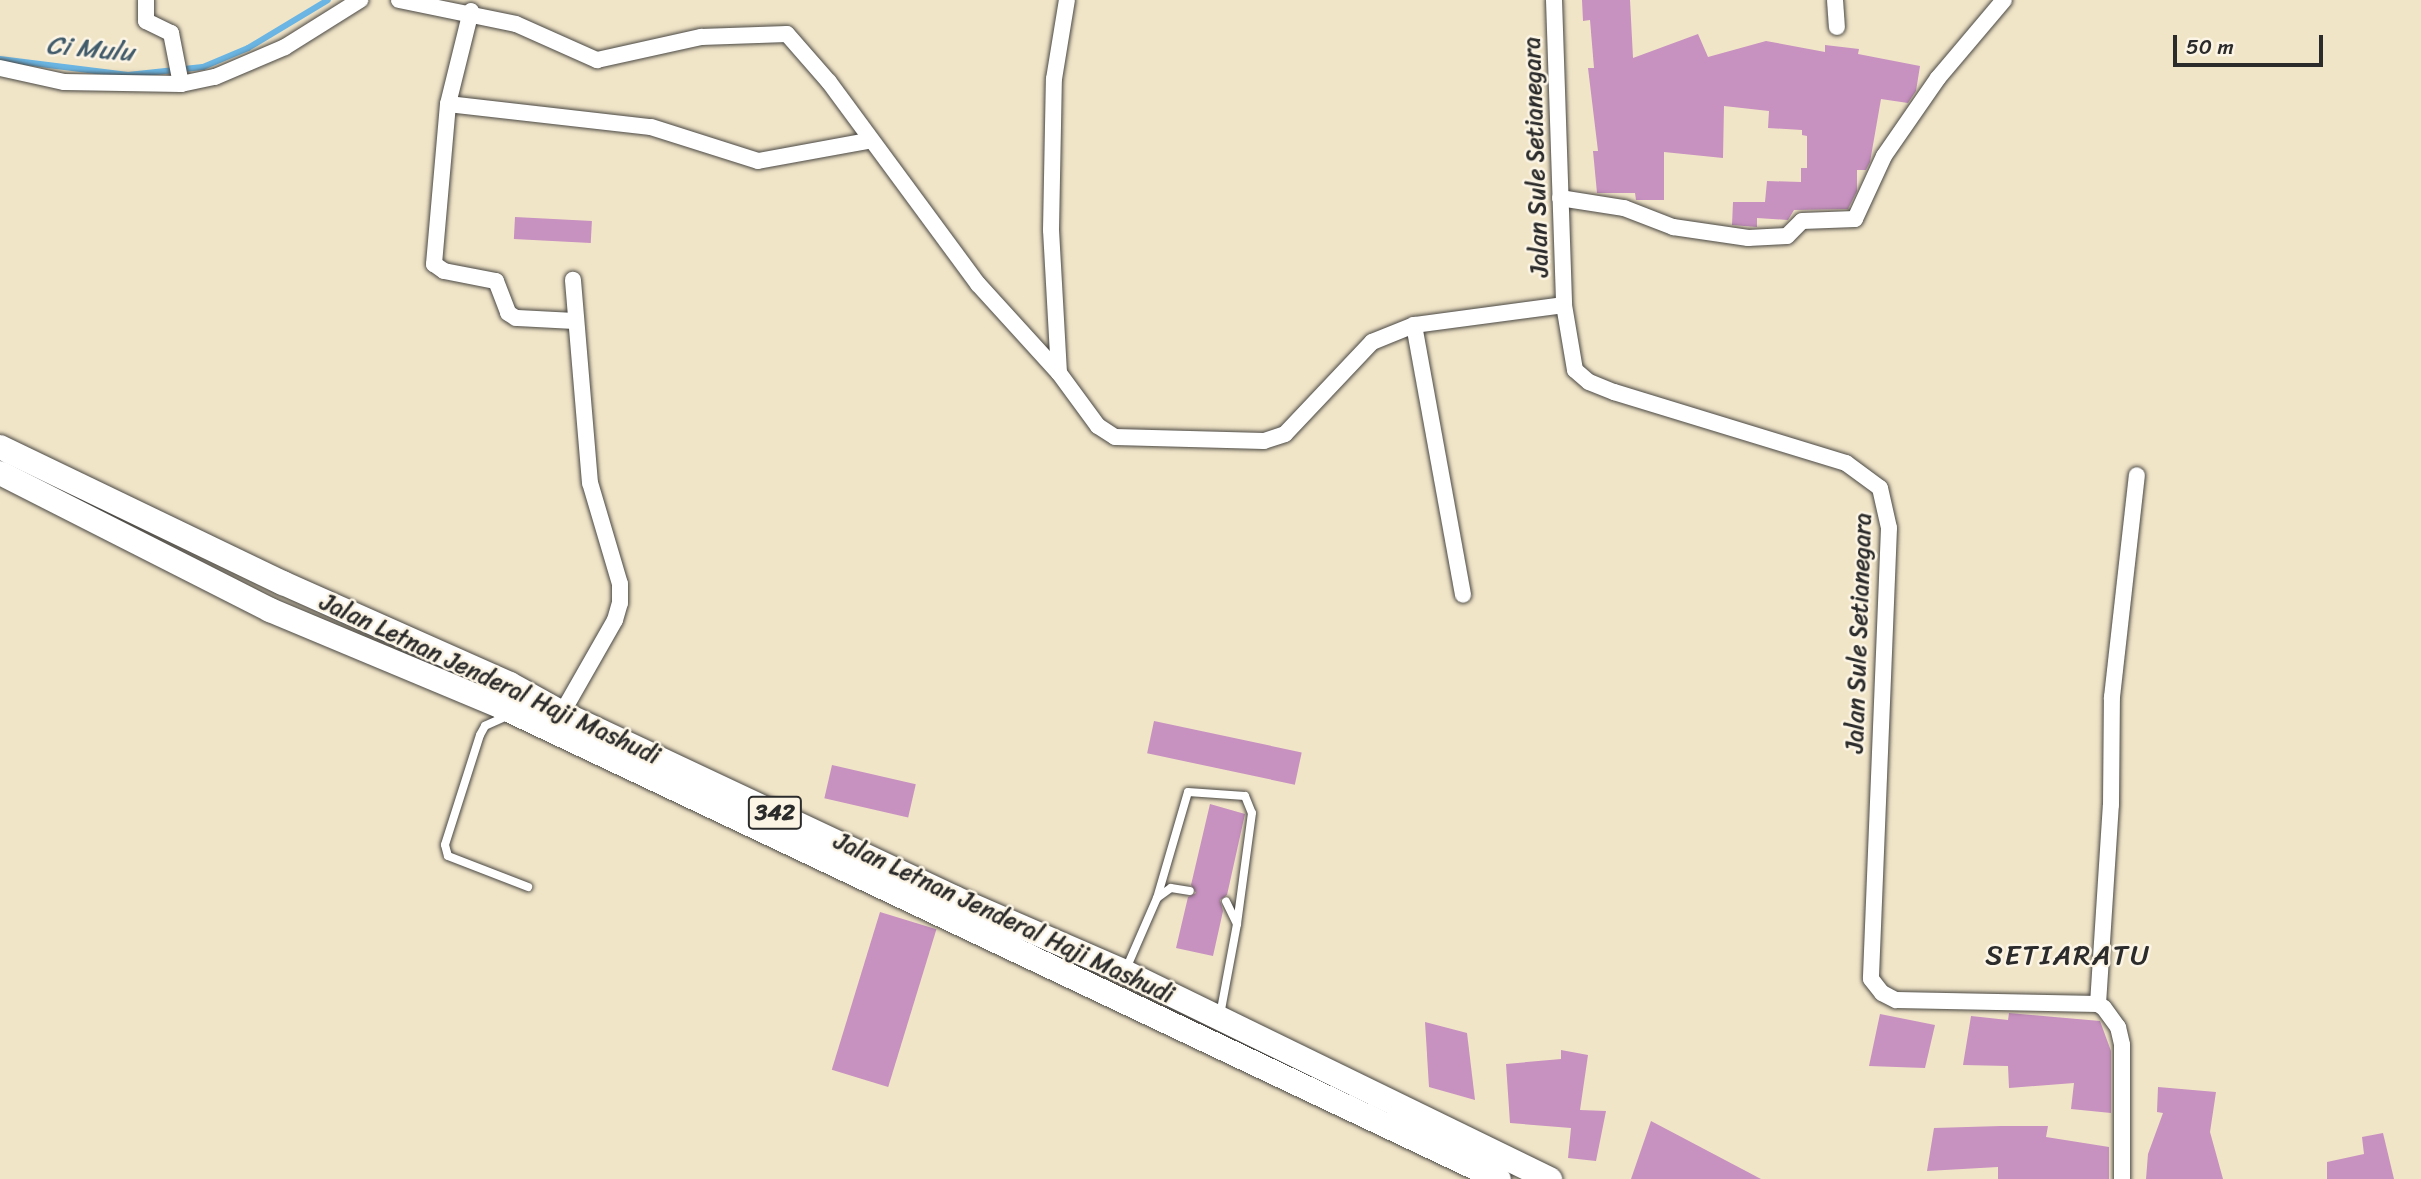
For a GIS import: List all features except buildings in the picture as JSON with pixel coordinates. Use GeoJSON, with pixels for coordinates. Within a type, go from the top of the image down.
{"type":"FeatureCollection","features":[{"type":"Feature","properties":{"kind":"main road","name":"Jalan Letnan Jenderal Haji Mashudi"},"geometry":{"type":"LineString","coordinates":[[0,447],[283,583],[510,684],[562,713],[955,898],[1125,972],[1550,1179]]}},
{"type":"Feature","properties":{"kind":"main road","name":"Jalan Letnan Jenderal Haji Mashudi"},"geometry":{"type":"LineString","coordinates":[[0,473],[270,610],[506,710],[1499,1179]]}},
{"type":"Feature","properties":{"kind":"main road"},"geometry":{"type":"LineString","coordinates":[[506,710],[510,684]]}},
{"type":"Feature","properties":{"kind":"street"},"geometry":{"type":"LineString","coordinates":[[146,0],[146,21],[171,33],[181,83]]}},
{"type":"Feature","properties":{"kind":"street"},"geometry":{"type":"LineString","coordinates":[[0,68],[64,82],[181,83],[215,77],[285,47],[360,0]]}},
{"type":"Feature","properties":{"kind":"street"},"geometry":{"type":"LineString","coordinates":[[398,0],[471,11],[516,24],[597,60],[701,37],[787,34],[822,73],[868,141],[978,284],[1059,373],[1098,426],[1115,437],[1264,441],[1293,426],[1363,348],[1415,325],[1564,305]]}},
{"type":"Feature","properties":{"kind":"street"},"geometry":{"type":"LineString","coordinates":[[1059,373],[1051,230],[1054,93],[1067,0]]}},
{"type":"Feature","properties":{"kind":"street","name":"Jalan Sule Setianegara"},"geometry":{"type":"LineString","coordinates":[[1554,0],[1564,305],[1575,370],[1589,382],[1846,463],[1875,481],[1885,497],[1889,528],[1871,911],[1870,972],[1876,987],[1886,997],[1904,1001],[2098,1004]]}},
{"type":"Feature","properties":{"kind":"street"},"geometry":{"type":"LineString","coordinates":[[1835,0],[1837,27]]}},
{"type":"Feature","properties":{"kind":"street"},"geometry":{"type":"LineString","coordinates":[[1560,198],[1624,208],[1673,227],[1748,238],[1787,236],[1802,220],[1855,219],[1884,156],[1938,78],[2004,0]]}},
{"type":"Feature","properties":{"kind":"street"},"geometry":{"type":"LineString","coordinates":[[471,11],[448,104],[435,266],[496,281],[508,313],[516,318],[576,321]]}},
{"type":"Feature","properties":{"kind":"street"},"geometry":{"type":"LineString","coordinates":[[448,104],[651,127],[758,161],[868,141]]}},
{"type":"Feature","properties":{"kind":"street"},"geometry":{"type":"LineString","coordinates":[[562,713],[615,620],[620,603],[620,584],[590,483],[573,280]]}},
{"type":"Feature","properties":{"kind":"street"},"geometry":{"type":"LineString","coordinates":[[1415,325],[1463,595]]}},
{"type":"Feature","properties":{"kind":"street"},"geometry":{"type":"LineString","coordinates":[[2122,1179],[2122,1045],[2113,1017],[2098,1004],[2109,832],[2112,697],[2137,475]]}},
{"type":"Feature","properties":{"kind":"lane"},"geometry":{"type":"LineString","coordinates":[[506,710],[485,726],[480,735],[445,845],[448,856],[528,887]]}},
{"type":"Feature","properties":{"kind":"lane"},"geometry":{"type":"LineString","coordinates":[[1125,972],[1157,898],[1188,792],[1245,796],[1252,813],[1237,924],[1219,1018]]}},
{"type":"Feature","properties":{"kind":"lane"},"geometry":{"type":"LineString","coordinates":[[1157,898],[1171,888],[1190,891]]}},
{"type":"Feature","properties":{"kind":"lane"},"geometry":{"type":"LineString","coordinates":[[1226,901],[1237,924]]}},
{"type":"Feature","properties":{"kind":"waterway","name":"Ci Mulu"},"geometry":{"type":"LineString","coordinates":[[0,59],[128,75],[203,67],[248,48],[328,0]]}},
{"type":"Feature","properties":{"kind":"district","name":"SETIARATU"},"geometry":{"type":"Point","coordinates":[2068,955]}}]}
